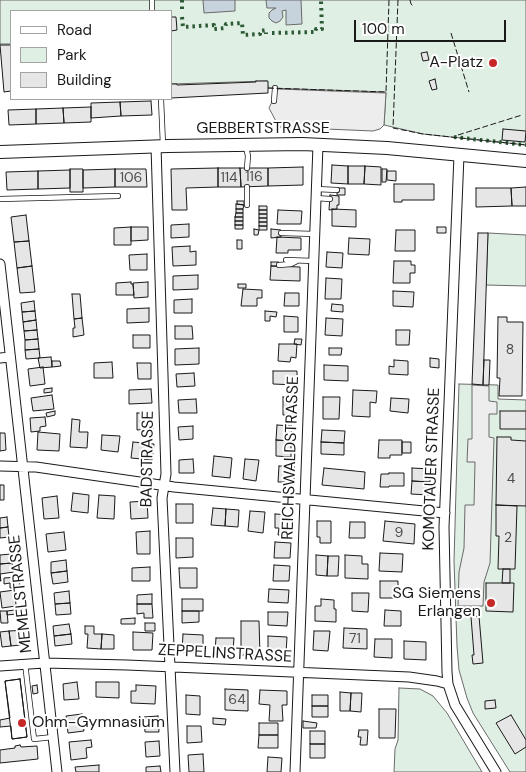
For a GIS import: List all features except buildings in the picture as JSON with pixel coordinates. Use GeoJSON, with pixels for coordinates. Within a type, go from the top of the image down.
{"type":"FeatureCollection","features":[{"type":"Feature","properties":{"kind":"street","name":"GEBBERTSTRASSE"},"geometry":{"type":"LineString","coordinates":[[0,152],[160,146],[318,144],[387,148],[526,161]]}},
{"type":"Feature","properties":{"kind":"street","name":"REICHSWALDSTRASSE"},"geometry":{"type":"LineString","coordinates":[[295,772],[318,144]]}},
{"type":"Feature","properties":{"kind":"street","name":"BADSTRASSE"},"geometry":{"type":"LineString","coordinates":[[160,146],[166,474],[162,498],[175,772]]}},
{"type":"Feature","properties":{"kind":"street","name":"KOMOTAUER STRASSE"},"geometry":{"type":"LineString","coordinates":[[459,155],[444,527],[446,655],[448,684],[452,698],[496,772]]}},
{"type":"Feature","properties":{"kind":"street","name":"MEMELSTRASSE"},"geometry":{"type":"LineString","coordinates":[[0,264],[57,772]]}},
{"type":"Feature","properties":{"kind":"street"},"geometry":{"type":"LineString","coordinates":[[0,358],[10,357]]}},
{"type":"Feature","properties":{"kind":"street"},"geometry":{"type":"LineString","coordinates":[[0,466],[36,467],[164,486],[445,513]]}},
{"type":"Feature","properties":{"kind":"street","name":"ZEPPELINSTRASSE"},"geometry":{"type":"LineString","coordinates":[[0,666],[44,662],[127,665],[408,677],[448,684]]}},
{"type":"Feature","properties":{"kind":"lane"},"geometry":{"type":"LineString","coordinates":[[274,101],[275,88]]}},
{"type":"Feature","properties":{"kind":"lane"},"geometry":{"type":"LineString","coordinates":[[160,146],[161,100]]}},
{"type":"Feature","properties":{"kind":"lane"},"geometry":{"type":"LineString","coordinates":[[246,145],[248,156],[247,168]]}},
{"type":"Feature","properties":{"kind":"lane"},"geometry":{"type":"LineString","coordinates":[[247,187],[247,205]]}},
{"type":"Feature","properties":{"kind":"lane"},"geometry":{"type":"LineString","coordinates":[[316,194],[337,190]]}},
{"type":"Feature","properties":{"kind":"lane"},"geometry":{"type":"LineString","coordinates":[[316,194],[330,199]]}},
{"type":"Feature","properties":{"kind":"lane"},"geometry":{"type":"LineString","coordinates":[[0,199],[118,196]]}},
{"type":"Feature","properties":{"kind":"lane"},"geometry":{"type":"LineString","coordinates":[[281,232],[315,234]]}},
{"type":"Feature","properties":{"kind":"lane"},"geometry":{"type":"LineString","coordinates":[[286,260],[314,261]]}},
{"type":"Feature","properties":{"kind":"lane"},"geometry":{"type":"LineString","coordinates":[[279,265],[291,264],[297,261]]}},
{"type":"Feature","properties":{"kind":"lane"},"geometry":{"type":"LineString","coordinates":[[26,663],[34,739],[53,737]]}},
{"type":"Feature","properties":{"kind":"green space"},"geometry":{"type":"Polygon","coordinates":[[[0,0],[526,0],[526,145],[423,134],[384,125],[386,92],[268,88],[267,81],[172,84],[172,10],[10,10],[10,44],[0,44],[0,0]]]}},
{"type":"Feature","properties":{"kind":"green space"},"geometry":{"type":"Polygon","coordinates":[[[488,233],[526,235],[526,286],[486,285],[488,233]]]}},
{"type":"Feature","properties":{"kind":"green space","name":"SG Siemens Erlangen"},"geometry":{"type":"Polygon","coordinates":[[[459,384],[498,385],[498,399],[526,400],[526,772],[510,772],[473,713],[459,670],[454,561],[459,384]]]}},
{"type":"Feature","properties":{"kind":"green space"},"geometry":{"type":"Polygon","coordinates":[[[399,688],[420,689],[433,696],[447,713],[482,772],[394,772],[395,749],[398,740],[399,688]]]}},
{"type":"Feature","properties":{"kind":"shaded area"},"geometry":{"type":"Polygon","coordinates":[[[203,0],[235,0],[235,11],[204,13],[203,0]]]}},
{"type":"Feature","properties":{"kind":"shaded area"},"geometry":{"type":"Polygon","coordinates":[[[266,0],[301,0],[302,24],[286,25],[286,10],[282,11],[283,17],[280,21],[276,23],[272,21],[269,18],[269,13],[276,8],[267,8],[266,0]]]}},
{"type":"Feature","properties":{"kind":"shaded area"},"geometry":{"type":"Polygon","coordinates":[[[278,89],[386,93],[384,125],[380,129],[373,131],[279,127],[269,108],[278,89]]]}},
{"type":"Feature","properties":{"kind":"shaded area"},"geometry":{"type":"Polygon","coordinates":[[[472,385],[489,386],[489,401],[497,402],[497,414],[489,414],[489,437],[494,438],[490,563],[484,582],[483,606],[458,606],[459,572],[464,548],[465,505],[474,505],[475,462],[467,462],[468,439],[472,439],[472,385]]]}},
{"type":"Feature","properties":{"kind":"hedge"},"geometry":{"type":"LineString","coordinates":[[182,0],[182,13]]}},
{"type":"Feature","properties":{"kind":"hedge"},"geometry":{"type":"LineString","coordinates":[[272,33],[316,32],[316,29],[322,29],[321,1]]}},
{"type":"Feature","properties":{"kind":"hedge"},"geometry":{"type":"LineString","coordinates":[[182,17],[183,27],[214,25],[214,29],[225,28],[226,24],[242,23],[243,35],[260,34],[260,31],[266,30],[266,34]]}},
{"type":"Feature","properties":{"kind":"hedge"},"geometry":{"type":"LineString","coordinates":[[454,137],[526,145]]}},
{"type":"Feature","properties":{"kind":"fence"},"geometry":{"type":"LineString","coordinates":[[268,88],[386,92],[389,0]]}},
{"type":"Feature","properties":{"kind":"fence"},"geometry":{"type":"LineString","coordinates":[[398,0],[393,128],[423,134],[526,145]]}},
{"type":"Feature","properties":{"kind":"fence"},"geometry":{"type":"LineString","coordinates":[[410,0],[413,6]]}},
{"type":"Feature","properties":{"kind":"fence"},"geometry":{"type":"LineString","coordinates":[[451,33],[469,92]]}},
{"type":"Feature","properties":{"kind":"fence"},"geometry":{"type":"LineString","coordinates":[[458,135],[522,115]]}},
{"type":"Feature","properties":{"kind":"place","name":"A-Platz"},"geometry":{"type":"Point","coordinates":[493,63]}},
{"type":"Feature","properties":{"kind":"place","name":"SG Siemens Erlangen"},"geometry":{"type":"Point","coordinates":[491,603]}},
{"type":"Feature","properties":{"kind":"place","name":"Ohm-Gymnasium"},"geometry":{"type":"Point","coordinates":[22,723]}}]}
